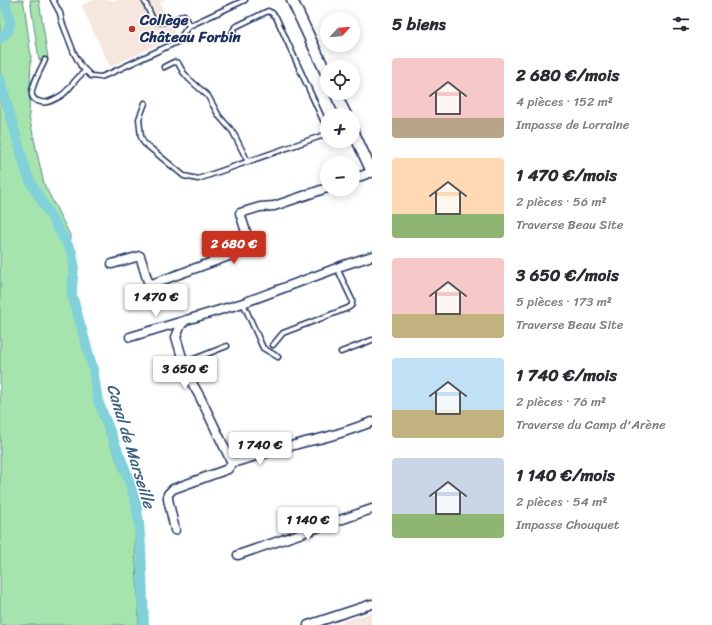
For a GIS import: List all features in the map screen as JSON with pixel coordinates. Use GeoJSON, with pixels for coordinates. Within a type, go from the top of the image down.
{"type":"FeatureCollection","features":[{"type":"Feature","properties":{"kind":"street"},"geometry":{"type":"LineString","coordinates":[[292,0],[320,60]]}},
{"type":"Feature","properties":{"kind":"street"},"geometry":{"type":"LineString","coordinates":[[360,146],[372,172],[360,176]]}},
{"type":"Feature","properties":{"kind":"street"},"geometry":{"type":"LineString","coordinates":[[112,264],[140,256],[149,285],[251,248],[240,214],[260,207],[274,206],[320,190]]}},
{"type":"Feature","properties":{"kind":"street"},"geometry":{"type":"LineString","coordinates":[[130,337],[243,303],[341,266],[372,256]]}},
{"type":"Feature","properties":{"kind":"street"},"geometry":{"type":"LineString","coordinates":[[187,319],[181,325],[176,338],[187,374],[200,397],[232,464]]}},
{"type":"Feature","properties":{"kind":"street"},"geometry":{"type":"LineString","coordinates":[[175,530],[168,499],[168,494],[172,489],[228,469],[232,464],[346,432],[372,422]]}},
{"type":"Feature","properties":{"kind":"street"},"geometry":{"type":"LineString","coordinates":[[238,554],[372,509]]}},
{"type":"Feature","properties":{"kind":"street"},"geometry":{"type":"LineString","coordinates":[[308,625],[372,604]]}},
{"type":"Feature","properties":{"kind":"lane"},"geometry":{"type":"LineString","coordinates":[[53,0],[60,13],[74,53],[81,66],[91,76],[101,77],[177,42],[189,26],[245,0]]}},
{"type":"Feature","properties":{"kind":"lane"},"geometry":{"type":"LineString","coordinates":[[144,0],[152,18],[158,22],[168,21],[184,15],[189,26]]}},
{"type":"Feature","properties":{"kind":"lane"},"geometry":{"type":"LineString","coordinates":[[231,36],[235,27],[268,11],[272,13],[276,17],[320,114]]}},
{"type":"Feature","properties":{"kind":"lane"},"geometry":{"type":"LineString","coordinates":[[45,60],[31,90],[32,96],[36,101],[43,103],[52,101],[61,96],[80,74],[86,71]]}},
{"type":"Feature","properties":{"kind":"lane"},"geometry":{"type":"LineString","coordinates":[[164,67],[174,62],[178,63],[189,79],[208,96],[219,116],[233,132],[248,162]]}},
{"type":"Feature","properties":{"kind":"lane"},"geometry":{"type":"LineString","coordinates":[[145,103],[139,119],[141,137],[144,142],[184,176],[198,179],[320,136]]}},
{"type":"Feature","properties":{"kind":"lane"},"geometry":{"type":"LineString","coordinates":[[273,345],[283,333],[348,308],[352,305],[352,300],[337,268]]}},
{"type":"Feature","properties":{"kind":"lane"},"geometry":{"type":"LineString","coordinates":[[243,303],[263,348],[278,357]]}},
{"type":"Feature","properties":{"kind":"lane"},"geometry":{"type":"LineString","coordinates":[[342,352],[372,340]]}},
{"type":"Feature","properties":{"kind":"lane"},"geometry":{"type":"LineString","coordinates":[[184,363],[227,346]]}},
{"type":"Feature","properties":{"kind":"shaded area","name":"Collège Château Forbin"},"geometry":{"type":"Polygon","coordinates":[[[93,0],[166,0],[160,3],[176,36],[110,67],[81,5],[93,0]]]}},
{"type":"Feature","properties":{"kind":"shaded area"},"geometry":{"type":"Polygon","coordinates":[[[372,612],[372,625],[333,625],[372,612]]]}},
{"type":"Feature","properties":{"kind":"green space"},"geometry":{"type":"Polygon","coordinates":[[[0,0],[23,0],[31,57],[29,116],[44,184],[70,235],[72,300],[86,329],[99,415],[136,509],[135,548],[139,625],[0,625],[0,0]]]}},
{"type":"Feature","properties":{"kind":"green space"},"geometry":{"type":"Polygon","coordinates":[[[30,0],[39,0],[48,58],[39,60],[30,0]]]}},
{"type":"Feature","properties":{"kind":"waterway","name":"Canal de Marseille"},"geometry":{"type":"LineString","coordinates":[[0,39],[8,31],[10,22],[5,0]]}},
{"type":"Feature","properties":{"kind":"waterway","name":"Canal de Marseille"},"geometry":{"type":"LineString","coordinates":[[0,79],[27,174],[72,252],[74,264],[72,295],[93,369],[98,401],[126,471],[136,504],[141,547],[144,625]]}},
{"type":"Feature","properties":{"kind":"place","name":"Collège Château Forbin"},"geometry":{"type":"Point","coordinates":[132,29]}}]}
